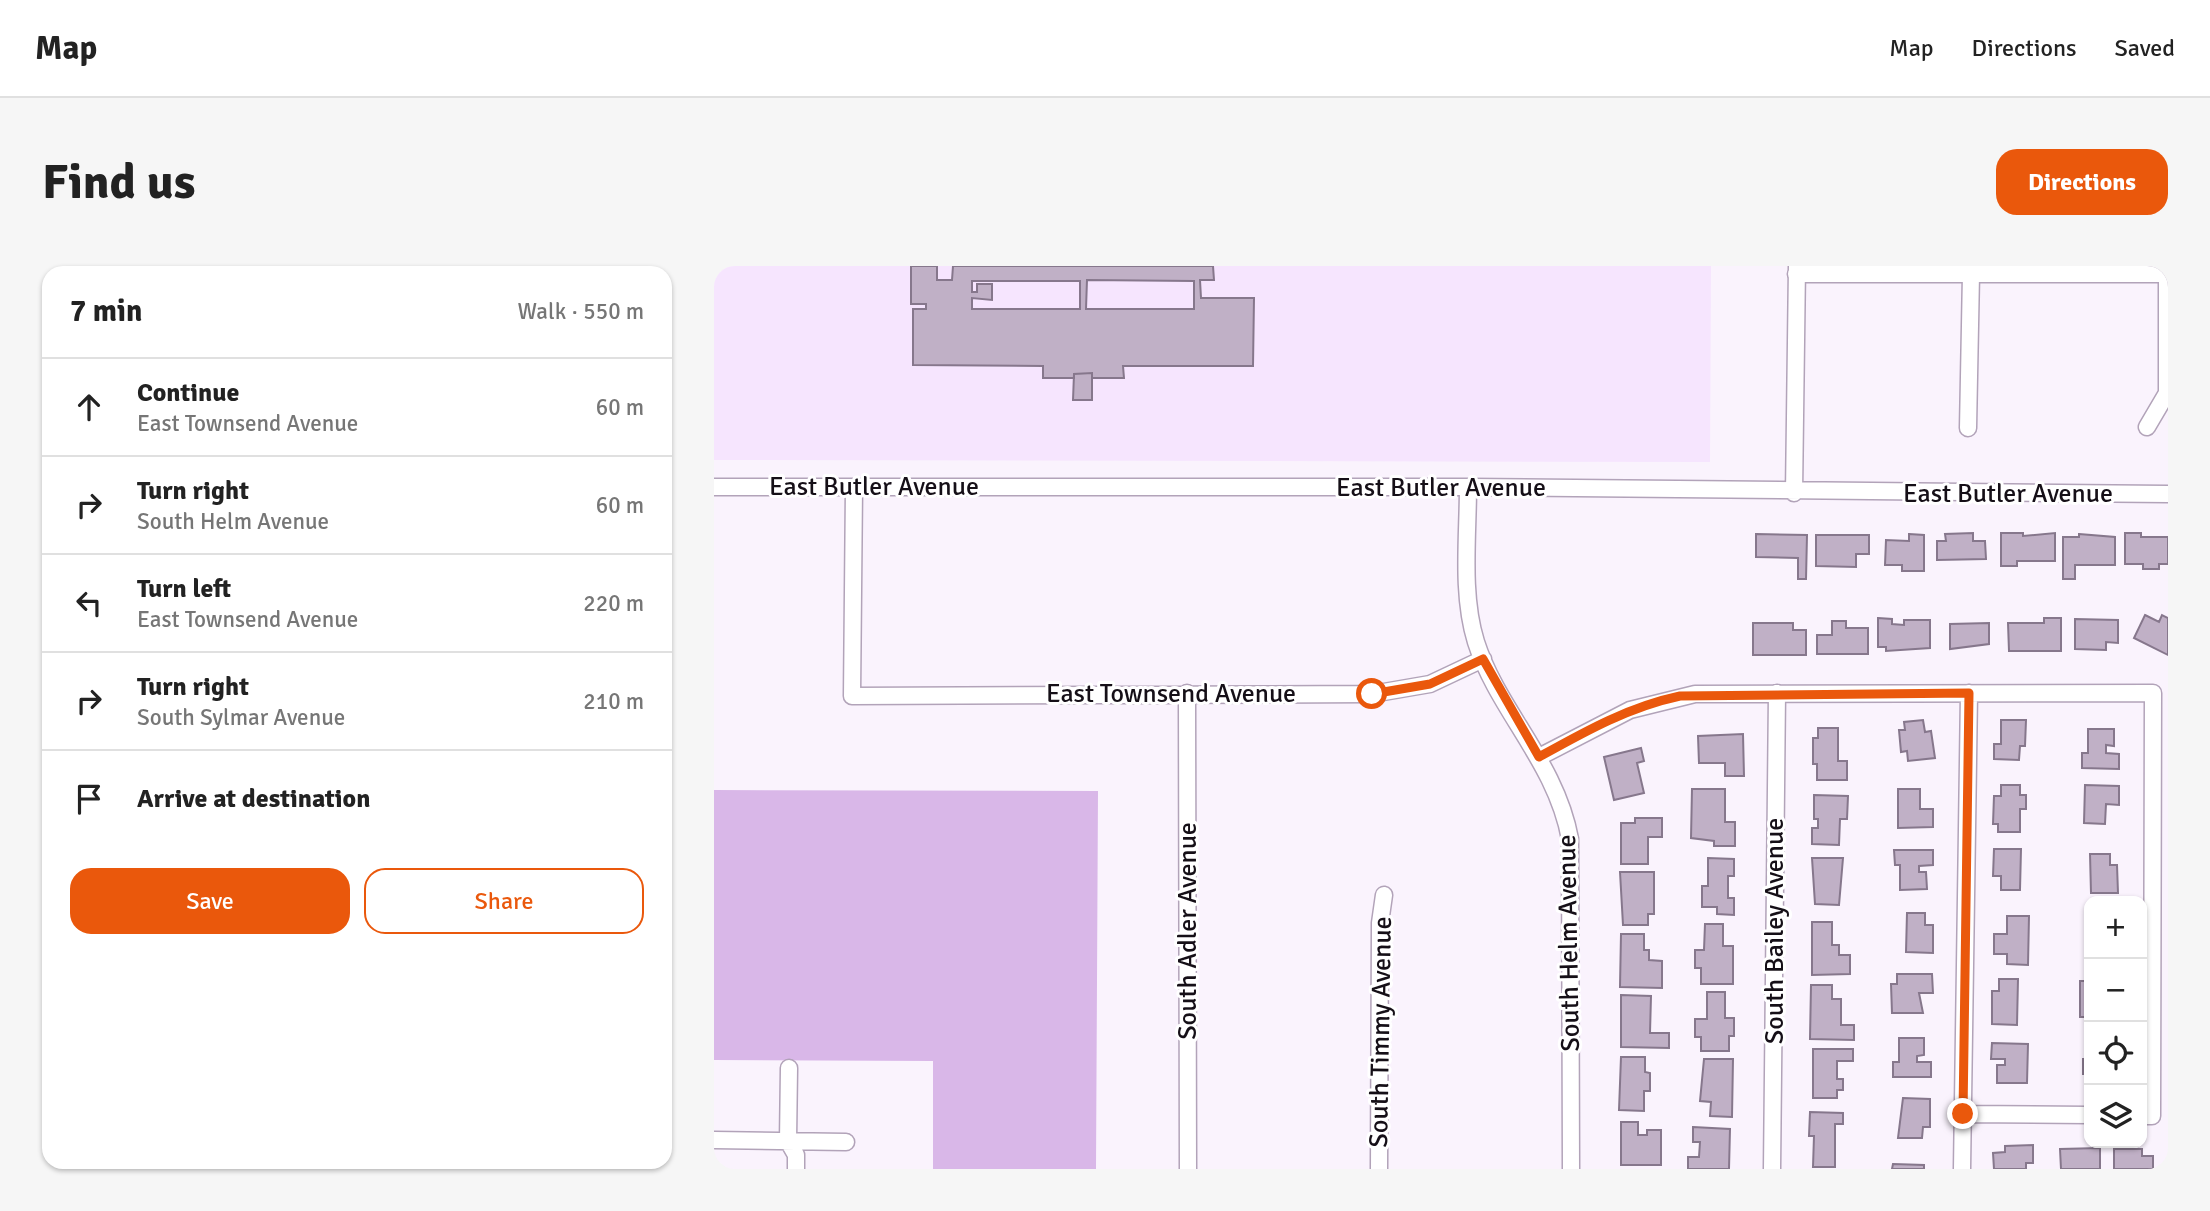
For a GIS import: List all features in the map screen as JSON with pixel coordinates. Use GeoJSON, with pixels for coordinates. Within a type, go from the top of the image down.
{"type":"FeatureCollection","features":[{"type":"Feature","properties":{"kind":"street"},"geometry":{"type":"LineString","coordinates":[[2147,428],[2167,393],[2167,266]]}},
{"type":"Feature","properties":{"kind":"street"},"geometry":{"type":"LineString","coordinates":[[1794,493],[1797,270],[1971,274],[2167,274]]}},
{"type":"Feature","properties":{"kind":"street"},"geometry":{"type":"LineString","coordinates":[[1968,428],[1971,274]]}},
{"type":"Feature","properties":{"kind":"street","name":"East Butler Avenue"},"geometry":{"type":"LineString","coordinates":[[714,487],[1468,487],[1794,493],[2168,494]]}},
{"type":"Feature","properties":{"kind":"street","name":"East Townsend Avenue"},"geometry":{"type":"LineString","coordinates":[[854,487],[852,696],[1392,692],[1430,684],[1483,659]]}},
{"type":"Feature","properties":{"kind":"street","name":"South Helm Avenue"},"geometry":{"type":"LineString","coordinates":[[1468,487],[1468,597],[1472,628],[1483,659],[1539,757],[1563,808],[1570,839],[1571,1169]]}},
{"type":"Feature","properties":{"kind":"street","name":"South Adler Avenue"},"geometry":{"type":"LineString","coordinates":[[1187,693],[1188,1169]]}},
{"type":"Feature","properties":{"kind":"street","name":"South Bailey Avenue"},"geometry":{"type":"LineString","coordinates":[[1772,1169],[1777,693]]}},
{"type":"Feature","properties":{"kind":"street"},"geometry":{"type":"LineString","coordinates":[[1962,1169],[1969,693]]}},
{"type":"Feature","properties":{"kind":"street"},"geometry":{"type":"LineString","coordinates":[[1539,757],[1601,722],[1657,701],[1695,694],[2153,693],[2147,1116]]}},
{"type":"Feature","properties":{"kind":"street","name":"South Timmy Avenue"},"geometry":{"type":"LineString","coordinates":[[1379,1169],[1380,923],[1384,895]]}},
{"type":"Feature","properties":{"kind":"street"},"geometry":{"type":"LineString","coordinates":[[789,1068],[789,1141],[796,1155],[796,1169]]}},
{"type":"Feature","properties":{"kind":"street"},"geometry":{"type":"LineString","coordinates":[[1963,1114],[2084,1115]]}},
{"type":"Feature","properties":{"kind":"street"},"geometry":{"type":"LineString","coordinates":[[714,1140],[846,1142]]}},
{"type":"Feature","properties":{"kind":"shaded area"},"geometry":{"type":"Polygon","coordinates":[[[714,266],[1711,266],[1710,462],[714,460],[714,266]]]}},
{"type":"Feature","properties":{"kind":"shaded area"},"geometry":{"type":"Polygon","coordinates":[[[714,790],[1098,791],[1096,1169],[933,1169],[933,1061],[714,1060],[714,790]]]}},
{"type":"Feature","properties":{"kind":"building"},"geometry":{"type":"Polygon","coordinates":[[[911,266],[937,266],[937,280],[952,280],[953,266],[1213,266],[1214,280],[1200,280],[1201,298],[1254,298],[1253,366],[1123,366],[1124,378],[1092,378],[1092,373],[1074,374],[1074,378],[1043,378],[1043,366],[913,365],[913,309],[926,309],[926,304],[911,304],[911,266]],[[1087,280],[1086,309],[1194,309],[1194,281],[1087,280]],[[972,281],[972,292],[977,292],[977,284],[992,284],[992,300],[972,298],[972,309],[1080,309],[1080,281],[972,281]]]}},
{"type":"Feature","properties":{"kind":"building"},"geometry":{"type":"Polygon","coordinates":[[[1092,373],[1092,400],[1073,400],[1074,374],[1092,373]]]}},
{"type":"Feature","properties":{"kind":"building"},"geometry":{"type":"Polygon","coordinates":[[[1973,533],[1973,541],[1985,541],[1986,559],[1937,560],[1937,541],[1946,541],[1945,534],[1973,533]]]}},
{"type":"Feature","properties":{"kind":"building"},"geometry":{"type":"Polygon","coordinates":[[[2001,533],[2023,533],[2023,536],[2055,533],[2055,561],[2017,561],[2017,566],[2001,566],[2001,533]]]}},
{"type":"Feature","properties":{"kind":"building"},"geometry":{"type":"Polygon","coordinates":[[[2125,533],[2141,533],[2141,537],[2168,537],[2168,564],[2159,564],[2159,569],[2143,569],[2143,564],[2125,564],[2125,533]]]}},
{"type":"Feature","properties":{"kind":"building"},"geometry":{"type":"Polygon","coordinates":[[[1756,534],[1807,535],[1806,579],[1798,579],[1798,558],[1756,557],[1756,534]]]}},
{"type":"Feature","properties":{"kind":"building"},"geometry":{"type":"Polygon","coordinates":[[[1909,534],[1924,535],[1924,571],[1902,571],[1902,565],[1885,565],[1886,540],[1909,541],[1909,534]]]}},
{"type":"Feature","properties":{"kind":"building"},"geometry":{"type":"Polygon","coordinates":[[[2079,534],[2115,537],[2115,565],[2075,565],[2075,579],[2063,579],[2063,537],[2079,537],[2079,534]]]}},
{"type":"Feature","properties":{"kind":"building"},"geometry":{"type":"Polygon","coordinates":[[[1816,535],[1869,535],[1869,554],[1856,554],[1856,567],[1816,566],[1816,535]]]}},
{"type":"Feature","properties":{"kind":"building"},"geometry":{"type":"Polygon","coordinates":[[[2145,615],[2159,622],[2162,615],[2168,618],[2168,655],[2134,638],[2145,615]]]}},
{"type":"Feature","properties":{"kind":"building"},"geometry":{"type":"Polygon","coordinates":[[[1878,618],[1892,619],[1892,624],[1904,625],[1904,620],[1930,620],[1930,648],[1886,651],[1886,647],[1878,647],[1878,618]]]}},
{"type":"Feature","properties":{"kind":"building"},"geometry":{"type":"Polygon","coordinates":[[[2044,618],[2061,618],[2061,651],[2009,651],[2008,623],[2044,623],[2044,618]]]}},
{"type":"Feature","properties":{"kind":"building"},"geometry":{"type":"Polygon","coordinates":[[[2075,619],[2118,620],[2118,643],[2106,642],[2106,650],[2075,649],[2075,619]]]}},
{"type":"Feature","properties":{"kind":"building"},"geometry":{"type":"Polygon","coordinates":[[[1832,621],[1846,621],[1846,628],[1868,628],[1868,654],[1817,654],[1817,635],[1832,635],[1832,621]]]}},
{"type":"Feature","properties":{"kind":"building"},"geometry":{"type":"Polygon","coordinates":[[[1753,623],[1793,623],[1793,630],[1806,630],[1806,655],[1753,655],[1753,623]]]}},
{"type":"Feature","properties":{"kind":"building"},"geometry":{"type":"Polygon","coordinates":[[[1989,623],[1989,644],[1950,649],[1950,624],[1989,623]]]}},
{"type":"Feature","properties":{"kind":"building"},"geometry":{"type":"Polygon","coordinates":[[[1923,720],[1925,732],[1931,731],[1935,758],[1908,761],[1907,751],[1901,752],[1899,730],[1905,730],[1904,722],[1923,720]]]}},
{"type":"Feature","properties":{"kind":"building"},"geometry":{"type":"Polygon","coordinates":[[[2001,720],[2026,720],[2025,746],[2020,746],[2019,760],[1994,759],[1994,744],[2001,744],[2001,720]]]}},
{"type":"Feature","properties":{"kind":"building"},"geometry":{"type":"Polygon","coordinates":[[[1818,728],[1838,728],[1838,761],[1847,761],[1847,780],[1817,780],[1817,764],[1813,764],[1813,738],[1818,738],[1818,728]]]}},
{"type":"Feature","properties":{"kind":"building"},"geometry":{"type":"Polygon","coordinates":[[[2088,729],[2114,729],[2114,746],[2106,745],[2106,753],[2119,754],[2119,769],[2082,768],[2082,753],[2088,753],[2088,729]]]}},
{"type":"Feature","properties":{"kind":"building"},"geometry":{"type":"Polygon","coordinates":[[[1743,734],[1744,776],[1725,776],[1725,763],[1699,763],[1698,736],[1743,734]]]}},
{"type":"Feature","properties":{"kind":"building"},"geometry":{"type":"Polygon","coordinates":[[[1641,748],[1644,761],[1637,763],[1644,793],[1614,800],[1604,757],[1641,748]]]}},
{"type":"Feature","properties":{"kind":"building"},"geometry":{"type":"Polygon","coordinates":[[[2001,785],[2020,785],[2020,795],[2026,795],[2026,809],[2020,809],[2020,832],[1998,832],[1998,824],[1993,824],[1994,796],[2001,796],[2001,785]]]}},
{"type":"Feature","properties":{"kind":"building"},"geometry":{"type":"Polygon","coordinates":[[[2085,785],[2119,786],[2119,805],[2106,804],[2105,824],[2084,823],[2085,785]]]}},
{"type":"Feature","properties":{"kind":"building"},"geometry":{"type":"Polygon","coordinates":[[[1692,789],[1725,789],[1725,822],[1735,822],[1735,846],[1714,846],[1714,841],[1691,838],[1692,789]]]}},
{"type":"Feature","properties":{"kind":"building"},"geometry":{"type":"Polygon","coordinates":[[[1898,789],[1920,789],[1920,809],[1933,809],[1933,827],[1898,828],[1898,789]]]}},
{"type":"Feature","properties":{"kind":"building"},"geometry":{"type":"Polygon","coordinates":[[[1814,795],[1848,796],[1847,819],[1840,819],[1839,845],[1812,844],[1812,828],[1818,828],[1818,819],[1814,819],[1814,795]]]}},
{"type":"Feature","properties":{"kind":"building"},"geometry":{"type":"Polygon","coordinates":[[[1635,818],[1662,818],[1662,837],[1648,837],[1648,864],[1621,864],[1621,823],[1635,823],[1635,818]]]}},
{"type":"Feature","properties":{"kind":"building"},"geometry":{"type":"Polygon","coordinates":[[[1994,849],[2021,849],[2020,890],[2001,890],[2001,876],[1993,876],[1994,849]]]}},
{"type":"Feature","properties":{"kind":"building"},"geometry":{"type":"Polygon","coordinates":[[[1894,850],[1933,850],[1933,865],[1919,866],[1919,872],[1926,872],[1927,889],[1900,890],[1900,865],[1895,865],[1894,850]]]}},
{"type":"Feature","properties":{"kind":"building"},"geometry":{"type":"Polygon","coordinates":[[[2090,854],[2110,854],[2110,865],[2117,865],[2118,893],[2091,893],[2090,854]]]}},
{"type":"Feature","properties":{"kind":"building"},"geometry":{"type":"Polygon","coordinates":[[[1708,858],[1734,859],[1734,876],[1728,876],[1728,898],[1734,898],[1734,915],[1717,914],[1717,907],[1702,907],[1702,886],[1708,886],[1708,858]]]}},
{"type":"Feature","properties":{"kind":"building"},"geometry":{"type":"Polygon","coordinates":[[[1812,858],[1843,858],[1839,905],[1815,904],[1812,858]]]}},
{"type":"Feature","properties":{"kind":"building"},"geometry":{"type":"Polygon","coordinates":[[[1620,872],[1654,872],[1654,914],[1648,914],[1648,925],[1623,925],[1620,872]]]}},
{"type":"Feature","properties":{"kind":"building"},"geometry":{"type":"Polygon","coordinates":[[[1907,913],[1925,913],[1925,925],[1933,925],[1933,953],[1906,952],[1907,913]]]}},
{"type":"Feature","properties":{"kind":"building"},"geometry":{"type":"Polygon","coordinates":[[[2007,916],[2029,916],[2028,965],[2007,964],[2007,954],[1994,954],[1994,934],[2007,934],[2007,916]]]}},
{"type":"Feature","properties":{"kind":"building"},"geometry":{"type":"Polygon","coordinates":[[[1812,922],[1832,922],[1832,945],[1839,945],[1839,955],[1850,955],[1850,974],[1812,975],[1812,922]]]}},
{"type":"Feature","properties":{"kind":"building"},"geometry":{"type":"Polygon","coordinates":[[[1705,924],[1723,924],[1723,946],[1733,946],[1733,984],[1701,984],[1701,968],[1695,968],[1695,950],[1704,950],[1705,924]]]}},
{"type":"Feature","properties":{"kind":"building"},"geometry":{"type":"Polygon","coordinates":[[[1621,934],[1644,934],[1644,950],[1649,950],[1649,960],[1662,961],[1662,988],[1620,987],[1621,934]]]}},
{"type":"Feature","properties":{"kind":"building"},"geometry":{"type":"Polygon","coordinates":[[[1897,974],[1932,974],[1933,993],[1919,993],[1923,1013],[1892,1013],[1891,984],[1897,984],[1897,974]]]}},
{"type":"Feature","properties":{"kind":"building"},"geometry":{"type":"Polygon","coordinates":[[[1999,979],[2018,979],[2017,1025],[1992,1024],[1992,991],[1999,991],[1999,979]]]}},
{"type":"Feature","properties":{"kind":"building"},"geometry":{"type":"Polygon","coordinates":[[[2080,981],[2084,981],[2084,1017],[2080,1017],[2080,981]]]}},
{"type":"Feature","properties":{"kind":"building"},"geometry":{"type":"Polygon","coordinates":[[[1811,985],[1832,985],[1832,999],[1841,999],[1841,1025],[1854,1025],[1854,1040],[1810,1039],[1811,985]]]}},
{"type":"Feature","properties":{"kind":"building"},"geometry":{"type":"Polygon","coordinates":[[[1707,992],[1725,992],[1725,1018],[1734,1018],[1734,1036],[1729,1036],[1729,1051],[1701,1051],[1701,1037],[1695,1037],[1695,1019],[1707,1019],[1707,992]]]}},
{"type":"Feature","properties":{"kind":"building"},"geometry":{"type":"Polygon","coordinates":[[[1621,995],[1651,996],[1650,1033],[1669,1033],[1669,1048],[1621,1047],[1621,995]]]}},
{"type":"Feature","properties":{"kind":"building"},"geometry":{"type":"Polygon","coordinates":[[[1899,1038],[1924,1038],[1924,1055],[1917,1056],[1917,1062],[1931,1062],[1931,1077],[1893,1077],[1893,1062],[1899,1062],[1899,1038]]]}},
{"type":"Feature","properties":{"kind":"building"},"geometry":{"type":"Polygon","coordinates":[[[1992,1043],[2028,1044],[2027,1083],[1997,1083],[1997,1065],[2005,1065],[2005,1059],[1991,1059],[1992,1043]]]}},
{"type":"Feature","properties":{"kind":"building"},"geometry":{"type":"Polygon","coordinates":[[[1813,1049],[1853,1049],[1853,1061],[1837,1061],[1837,1079],[1843,1079],[1843,1090],[1837,1090],[1837,1098],[1813,1098],[1813,1049]]]}},
{"type":"Feature","properties":{"kind":"building"},"geometry":{"type":"Polygon","coordinates":[[[1621,1057],[1645,1057],[1645,1072],[1650,1073],[1650,1091],[1644,1091],[1644,1111],[1619,1110],[1621,1057]]]}},
{"type":"Feature","properties":{"kind":"building"},"geometry":{"type":"Polygon","coordinates":[[[1704,1059],[1733,1059],[1732,1117],[1710,1116],[1711,1102],[1700,1101],[1704,1059]]]}},
{"type":"Feature","properties":{"kind":"building"},"geometry":{"type":"Polygon","coordinates":[[[1903,1098],[1930,1099],[1930,1127],[1923,1127],[1922,1138],[1898,1138],[1903,1098]]]}},
{"type":"Feature","properties":{"kind":"building"},"geometry":{"type":"Polygon","coordinates":[[[1810,1112],[1843,1113],[1843,1124],[1835,1124],[1835,1167],[1813,1167],[1814,1136],[1809,1136],[1810,1112]]]}},
{"type":"Feature","properties":{"kind":"building"},"geometry":{"type":"Polygon","coordinates":[[[1621,1122],[1638,1122],[1638,1135],[1647,1135],[1647,1130],[1661,1130],[1661,1165],[1621,1165],[1621,1122]]]}},
{"type":"Feature","properties":{"kind":"building"},"geometry":{"type":"Polygon","coordinates":[[[1693,1127],[1730,1129],[1729,1169],[1688,1169],[1688,1157],[1699,1157],[1700,1142],[1693,1142],[1693,1127]]]}},
{"type":"Feature","properties":{"kind":"building"},"geometry":{"type":"Polygon","coordinates":[[[2033,1145],[2033,1163],[2026,1163],[2026,1169],[1994,1169],[1993,1153],[2005,1152],[2005,1146],[2033,1145]]]}},
{"type":"Feature","properties":{"kind":"building"},"geometry":{"type":"Polygon","coordinates":[[[2100,1148],[2100,1169],[2061,1169],[2060,1149],[2100,1148]]]}},
{"type":"Feature","properties":{"kind":"building"},"geometry":{"type":"Polygon","coordinates":[[[2114,1149],[2142,1149],[2142,1156],[2153,1156],[2153,1169],[2114,1169],[2114,1149]]]}},
{"type":"Feature","properties":{"kind":"building"},"geometry":{"type":"Polygon","coordinates":[[[1893,1164],[1924,1165],[1924,1169],[1892,1169],[1893,1164]]]}},
{"type":"Feature","properties":{"kind":"route"},"geometry":{"type":"LineString","coordinates":[[1372,694],[1430,684],[1483,659],[1539,757],[1601,722],[1648,704],[1680,696],[1969,693],[1963,1114]]}}]}
